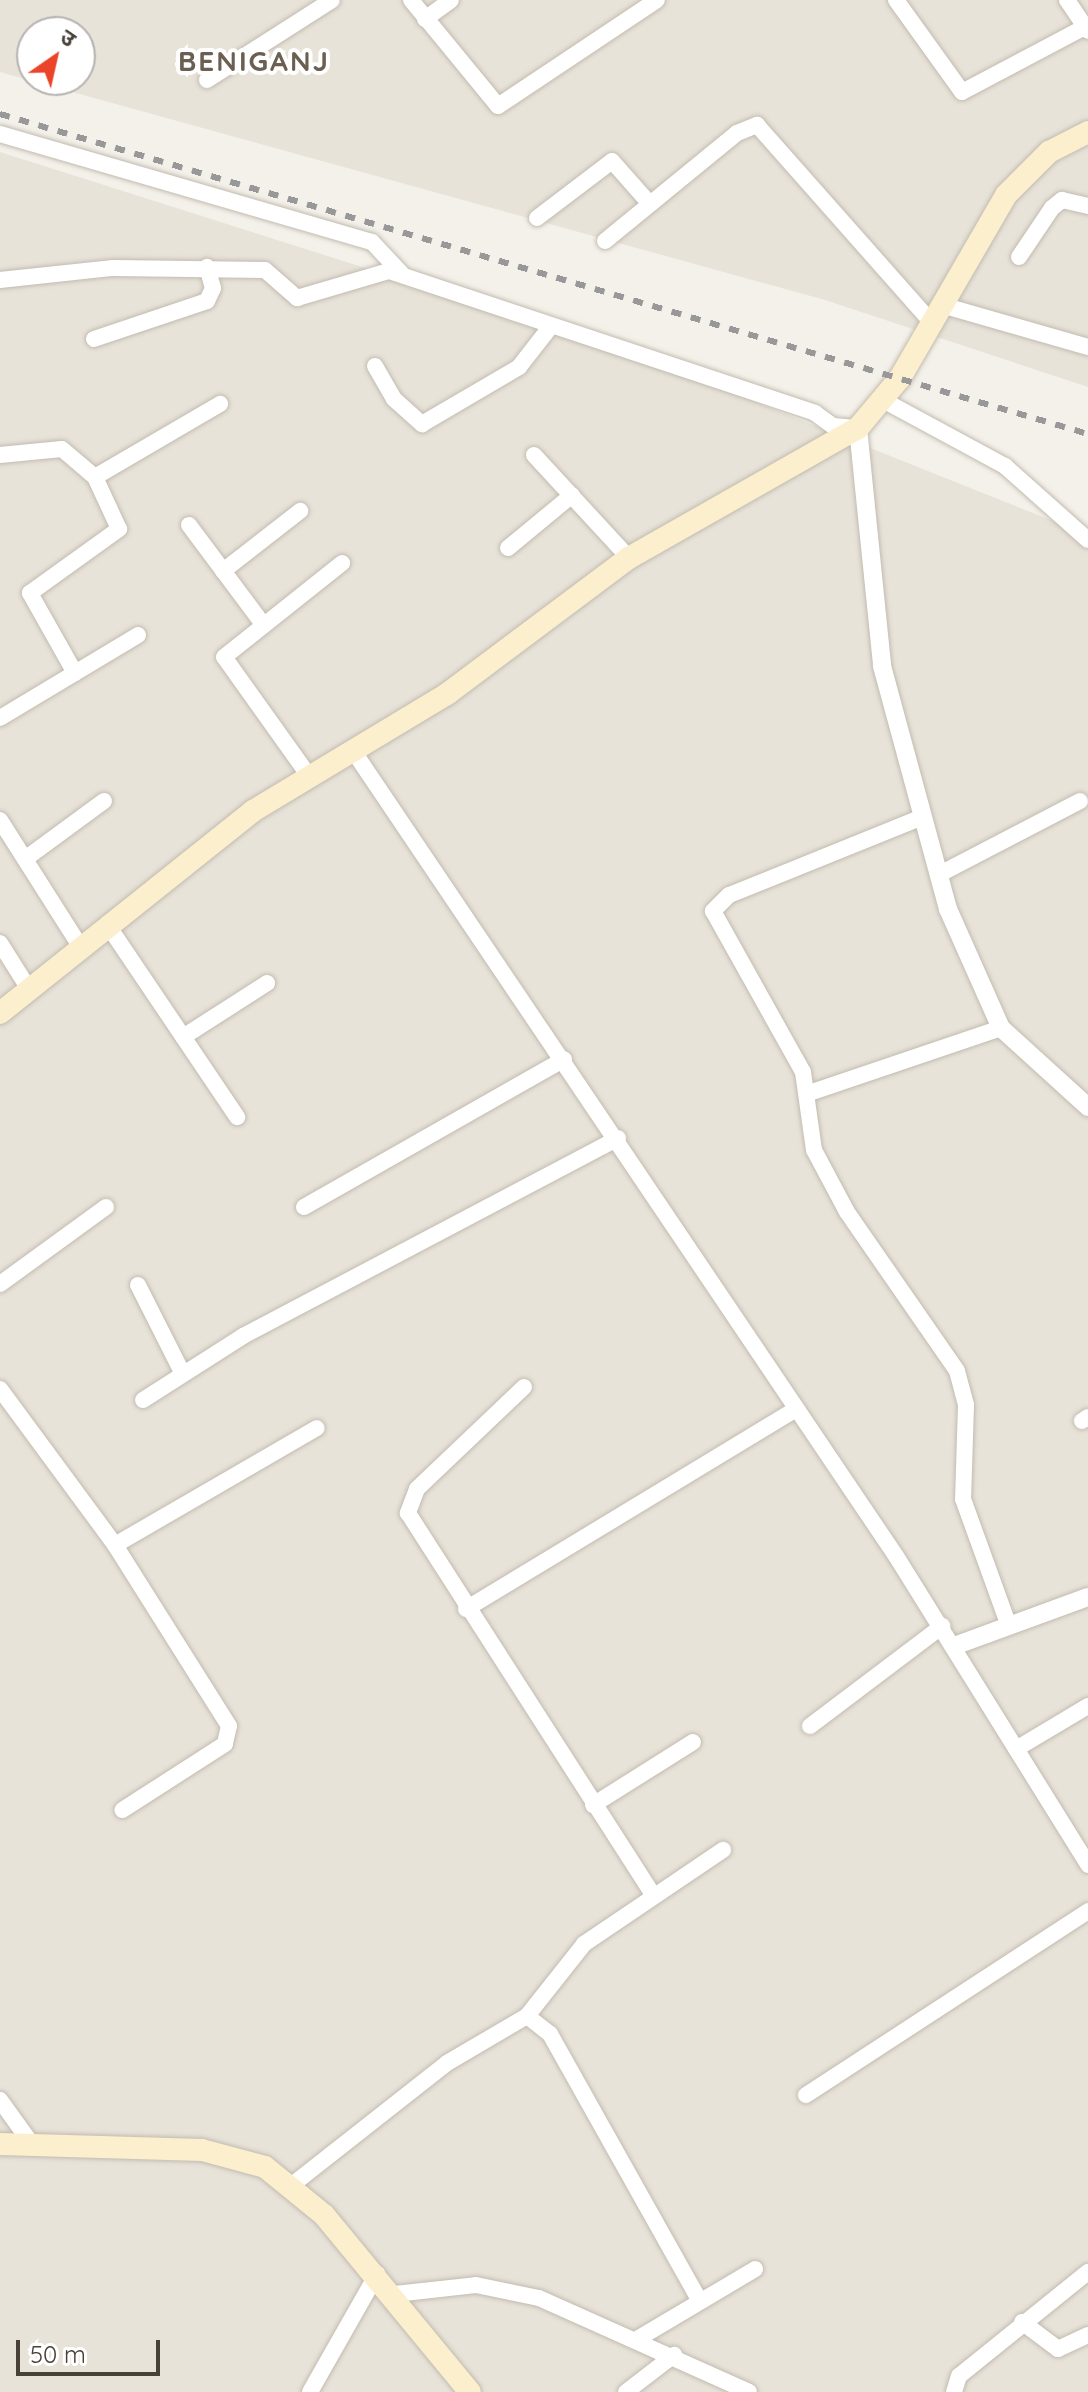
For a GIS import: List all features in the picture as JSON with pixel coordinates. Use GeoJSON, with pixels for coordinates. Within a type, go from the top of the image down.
{"type":"FeatureCollection","features":[{"type":"Feature","properties":{"kind":"main road"},"geometry":{"type":"LineString","coordinates":[[0,1013],[107,924],[309,776],[447,694],[629,558],[858,428],[883,400],[939,315],[1028,169],[1088,132]]}},
{"type":"Feature","properties":{"kind":"main road"},"geometry":{"type":"LineString","coordinates":[[0,2144],[228,2153],[292,2185],[395,2294],[470,2392]]}},
{"type":"Feature","properties":{"kind":"street"},"geometry":{"type":"LineString","coordinates":[[207,80],[332,0]]}},
{"type":"Feature","properties":{"kind":"street"},"geometry":{"type":"LineString","coordinates":[[411,0],[498,106],[657,0]]}},
{"type":"Feature","properties":{"kind":"street"},"geometry":{"type":"LineString","coordinates":[[425,19],[451,0]]}},
{"type":"Feature","properties":{"kind":"street"},"geometry":{"type":"LineString","coordinates":[[896,0],[962,92],[1087,29],[1067,0]]}},
{"type":"Feature","properties":{"kind":"street"},"geometry":{"type":"LineString","coordinates":[[605,241],[737,133],[757,125],[939,315],[1088,347]]}},
{"type":"Feature","properties":{"kind":"street"},"geometry":{"type":"LineString","coordinates":[[0,134],[372,242],[401,273]]}},
{"type":"Feature","properties":{"kind":"street"},"geometry":{"type":"LineString","coordinates":[[537,218],[612,161],[650,204]]}},
{"type":"Feature","properties":{"kind":"street"},"geometry":{"type":"LineString","coordinates":[[1019,257],[1052,208],[1062,200],[1088,206]]}},
{"type":"Feature","properties":{"kind":"street"},"geometry":{"type":"LineString","coordinates":[[94,339],[207,301],[213,288],[207,267]]}},
{"type":"Feature","properties":{"kind":"street"},"geometry":{"type":"LineString","coordinates":[[0,280],[207,267],[265,270],[297,298],[374,272],[401,273],[815,413],[833,426],[858,428],[882,666],[920,818],[938,875],[978,990],[1001,1028],[1088,1107]]}},
{"type":"Feature","properties":{"kind":"street"},"geometry":{"type":"LineString","coordinates":[[375,366],[394,399],[422,424],[519,367],[551,326]]}},
{"type":"Feature","properties":{"kind":"street"},"geometry":{"type":"LineString","coordinates":[[883,400],[1005,466],[1088,540]]}},
{"type":"Feature","properties":{"kind":"street"},"geometry":{"type":"LineString","coordinates":[[95,477],[220,404]]}},
{"type":"Feature","properties":{"kind":"street"},"geometry":{"type":"LineString","coordinates":[[0,455],[62,449],[95,477],[119,529],[30,593],[75,673]]}},
{"type":"Feature","properties":{"kind":"street"},"geometry":{"type":"LineString","coordinates":[[534,455],[629,558]]}},
{"type":"Feature","properties":{"kind":"street"},"geometry":{"type":"LineString","coordinates":[[508,548],[572,495]]}},
{"type":"Feature","properties":{"kind":"street"},"geometry":{"type":"LineString","coordinates":[[223,571],[300,511]]}},
{"type":"Feature","properties":{"kind":"street"},"geometry":{"type":"LineString","coordinates":[[189,525],[262,623]]}},
{"type":"Feature","properties":{"kind":"street"},"geometry":{"type":"LineString","coordinates":[[309,776],[224,666],[229,648],[342,563]]}},
{"type":"Feature","properties":{"kind":"street"},"geometry":{"type":"LineString","coordinates":[[0,718],[138,635]]}},
{"type":"Feature","properties":{"kind":"street"},"geometry":{"type":"LineString","coordinates":[[352,749],[618,1138],[795,1410],[942,1626],[1088,1865]]}},
{"type":"Feature","properties":{"kind":"street"},"geometry":{"type":"LineString","coordinates":[[25,859],[104,801]]}},
{"type":"Feature","properties":{"kind":"street"},"geometry":{"type":"LineString","coordinates":[[938,875],[1080,801]]}},
{"type":"Feature","properties":{"kind":"street"},"geometry":{"type":"LineString","coordinates":[[920,818],[729,895],[713,911],[809,1093],[807,1128],[840,1200],[957,1371],[966,1405],[963,1499],[1009,1626]]}},
{"type":"Feature","properties":{"kind":"street"},"geometry":{"type":"LineString","coordinates":[[0,820],[80,946]]}},
{"type":"Feature","properties":{"kind":"street"},"geometry":{"type":"LineString","coordinates":[[107,924],[237,1117]]}},
{"type":"Feature","properties":{"kind":"street"},"geometry":{"type":"LineString","coordinates":[[0,943],[29,989]]}},
{"type":"Feature","properties":{"kind":"street"},"geometry":{"type":"LineString","coordinates":[[183,1037],[267,983]]}},
{"type":"Feature","properties":{"kind":"street"},"geometry":{"type":"LineString","coordinates":[[809,1093],[1001,1028]]}},
{"type":"Feature","properties":{"kind":"street"},"geometry":{"type":"LineString","coordinates":[[304,1207],[564,1059]]}},
{"type":"Feature","properties":{"kind":"street"},"geometry":{"type":"LineString","coordinates":[[143,1400],[182,1372],[618,1138]]}},
{"type":"Feature","properties":{"kind":"street"},"geometry":{"type":"LineString","coordinates":[[0,1284],[106,1207]]}},
{"type":"Feature","properties":{"kind":"street"},"geometry":{"type":"LineString","coordinates":[[138,1285],[182,1372]]}},
{"type":"Feature","properties":{"kind":"street"},"geometry":{"type":"LineString","coordinates":[[524,1387],[408,1500],[408,1513],[466,1609],[653,1894]]}},
{"type":"Feature","properties":{"kind":"street"},"geometry":{"type":"LineString","coordinates":[[0,1389],[115,1545],[230,1737],[122,1810]]}},
{"type":"Feature","properties":{"kind":"street"},"geometry":{"type":"LineString","coordinates":[[466,1609],[795,1410]]}},
{"type":"Feature","properties":{"kind":"street"},"geometry":{"type":"LineString","coordinates":[[115,1545],[317,1428]]}},
{"type":"Feature","properties":{"kind":"street"},"geometry":{"type":"LineString","coordinates":[[954,1646],[1088,1597]]}},
{"type":"Feature","properties":{"kind":"street"},"geometry":{"type":"LineString","coordinates":[[810,1726],[942,1626]]}},
{"type":"Feature","properties":{"kind":"street"},"geometry":{"type":"LineString","coordinates":[[1016,1749],[1088,1706]]}},
{"type":"Feature","properties":{"kind":"street"},"geometry":{"type":"LineString","coordinates":[[593,1805],[693,1742]]}},
{"type":"Feature","properties":{"kind":"street"},"geometry":{"type":"LineString","coordinates":[[292,2185],[447,2063],[527,2016],[567,1959],[653,1894],[723,1850]]}},
{"type":"Feature","properties":{"kind":"street"},"geometry":{"type":"LineString","coordinates":[[806,2095],[1088,1911]]}},
{"type":"Feature","properties":{"kind":"street"},"geometry":{"type":"LineString","coordinates":[[527,2016],[550,2034],[700,2301]]}},
{"type":"Feature","properties":{"kind":"street"},"geometry":{"type":"LineString","coordinates":[[0,2100],[33,2146]]}},
{"type":"Feature","properties":{"kind":"street"},"geometry":{"type":"LineString","coordinates":[[639,2338],[755,2269]]}},
{"type":"Feature","properties":{"kind":"street"},"geometry":{"type":"LineString","coordinates":[[954,2392],[959,2376],[1022,2322],[1088,2272]]}},
{"type":"Feature","properties":{"kind":"street"},"geometry":{"type":"LineString","coordinates":[[310,2392],[377,2274]]}},
{"type":"Feature","properties":{"kind":"street"},"geometry":{"type":"LineString","coordinates":[[395,2294],[476,2285],[539,2298],[639,2338],[749,2392]]}},
{"type":"Feature","properties":{"kind":"street"},"geometry":{"type":"LineString","coordinates":[[1022,2322],[1058,2349],[1088,2335]]}},
{"type":"Feature","properties":{"kind":"street"},"geometry":{"type":"LineString","coordinates":[[626,2392],[674,2355]]}},
{"type":"Feature","properties":{"kind":"shaded area"},"geometry":{"type":"Polygon","coordinates":[[[0,0],[1088,0],[1088,387],[825,300],[87,96],[96,96],[96,16],[16,16],[16,76],[0,72],[0,0]]]}},
{"type":"Feature","properties":{"kind":"shaded area"},"geometry":{"type":"Polygon","coordinates":[[[0,152],[630,352],[1088,535],[1088,2392],[0,2392],[0,152]]]}},
{"type":"Feature","properties":{"kind":"railway"},"geometry":{"type":"LineString","coordinates":[[0,114],[1088,434]]}},
{"type":"Feature","properties":{"kind":"district","name":"BENIGANJ"},"geometry":{"type":"Point","coordinates":[254,61]}}]}
